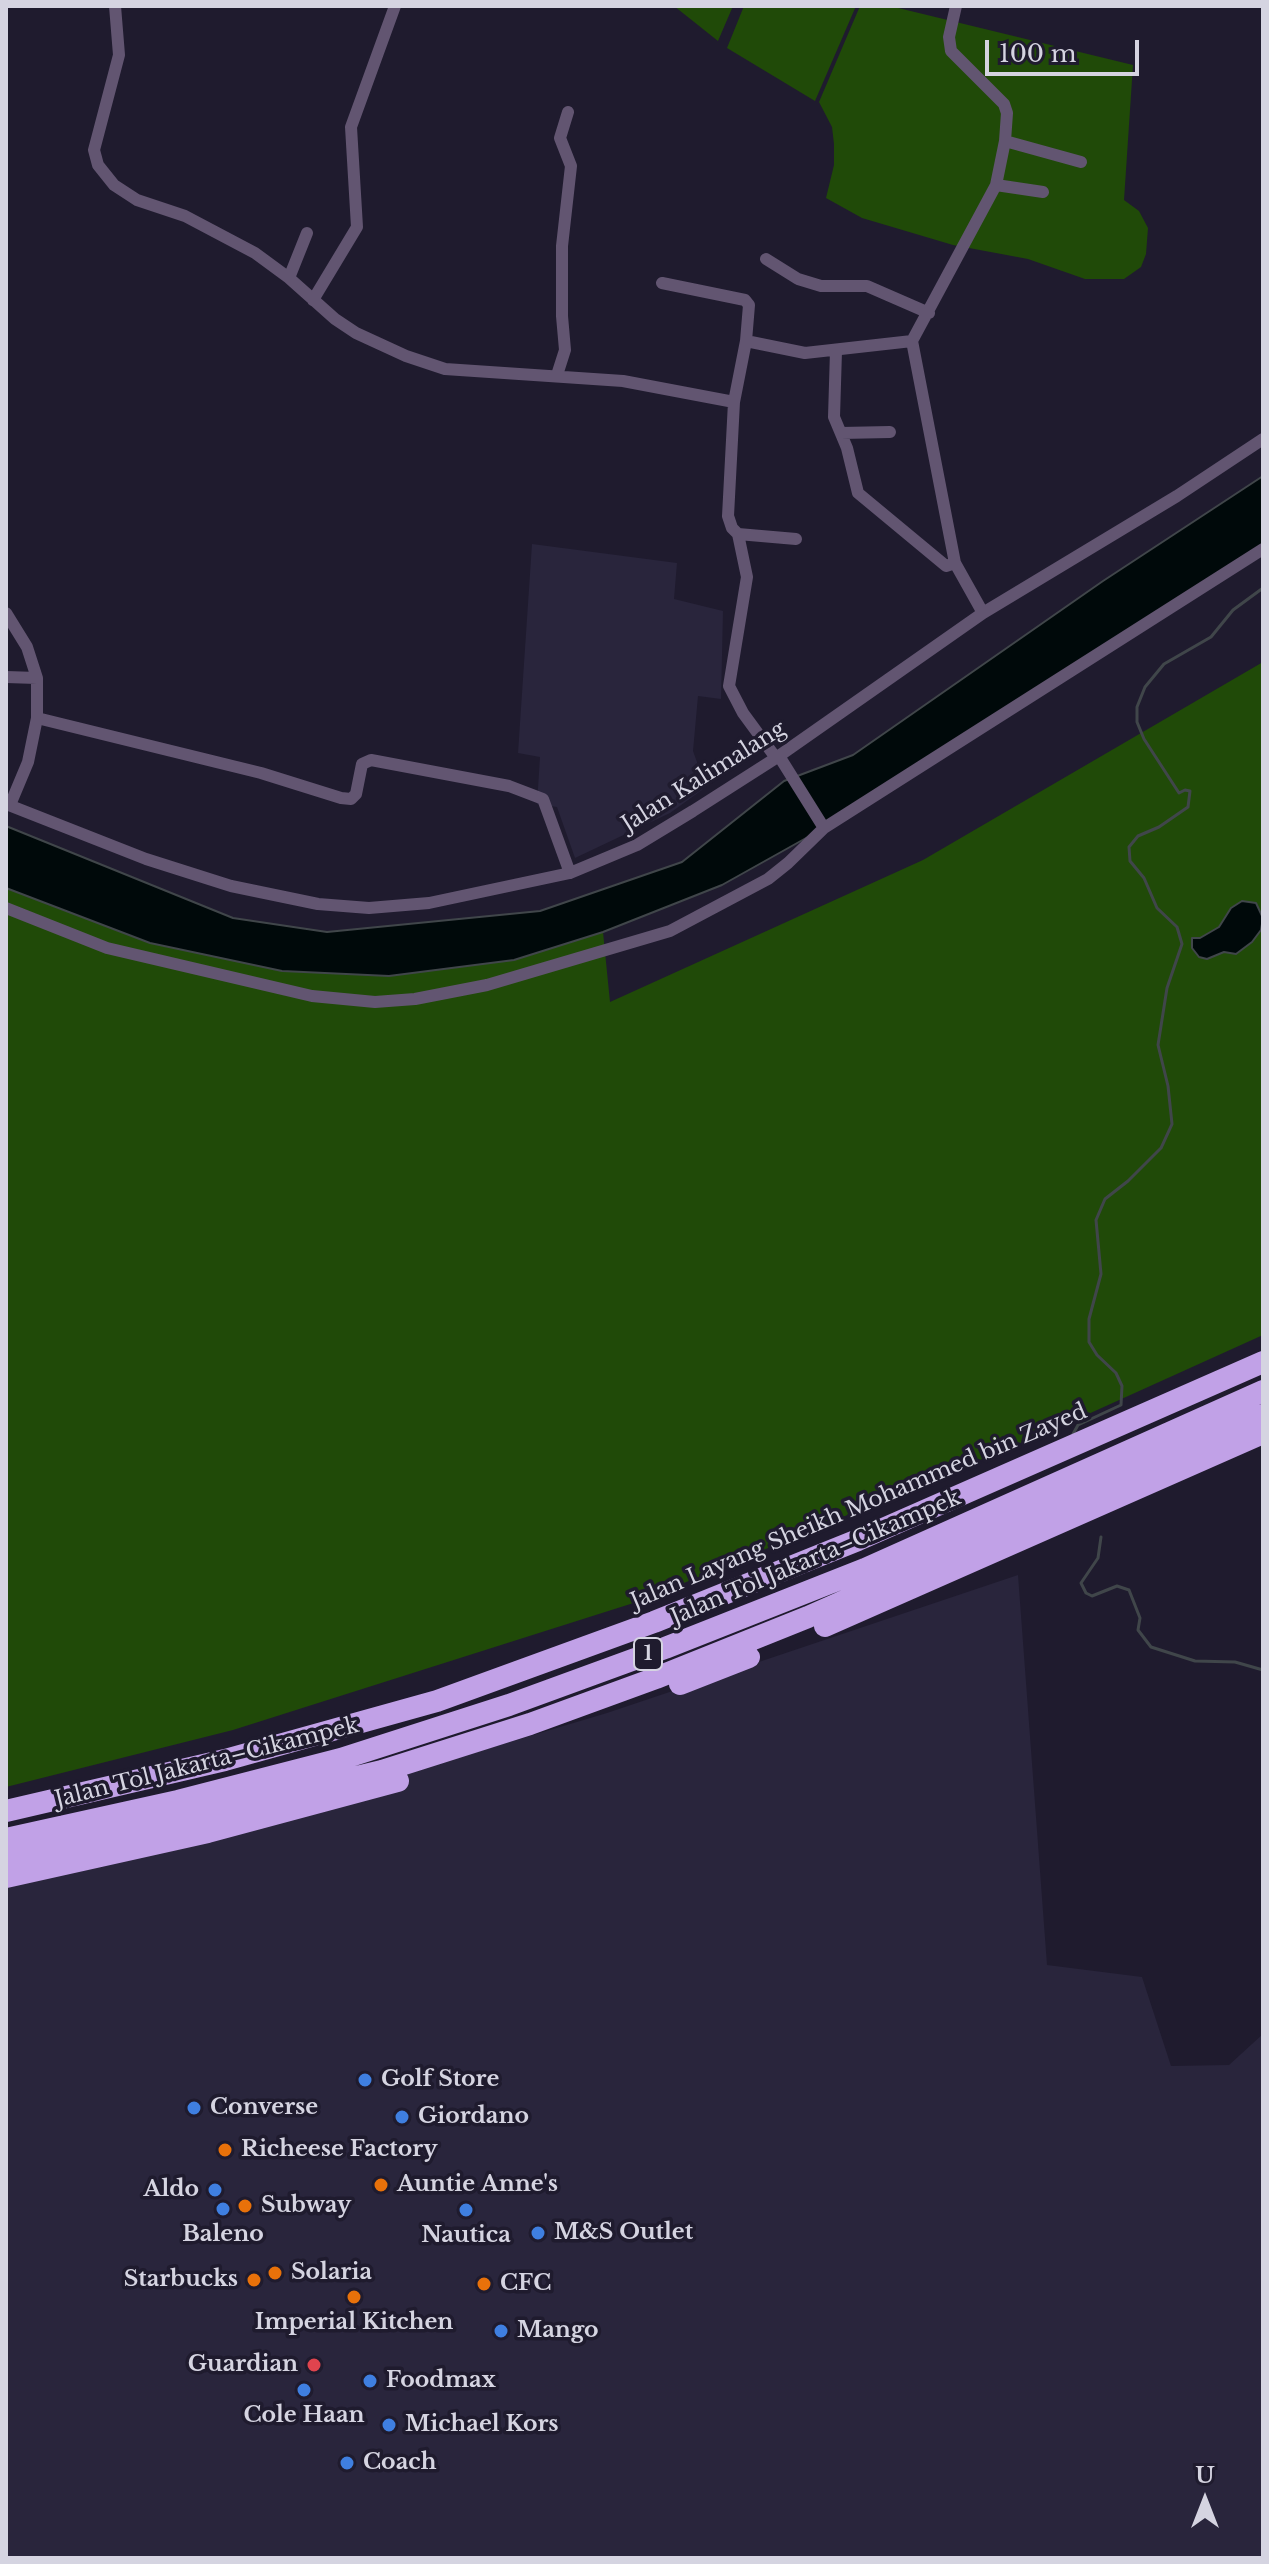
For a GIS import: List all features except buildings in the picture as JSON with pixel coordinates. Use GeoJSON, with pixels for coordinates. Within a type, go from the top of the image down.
{"type":"FeatureCollection","features":[{"type":"Feature","properties":{"kind":"highway","name":"Jalan Layang Sheikh Mohammed bin Zayed"},"geometry":{"type":"LineString","coordinates":[[6,1811],[225,1760],[437,1701],[654,1622],[858,1540],[1263,1362]]}},
{"type":"Feature","properties":{"kind":"highway","name":"Jalan Tol Jakarta–Cikampek"},"geometry":{"type":"LineString","coordinates":[[6,1839],[178,1801],[341,1759],[509,1705],[665,1648],[865,1569],[1263,1391]]}},
{"type":"Feature","properties":{"kind":"highway","name":"1"},"geometry":{"type":"LineString","coordinates":[[6,1861],[382,1771],[530,1724],[808,1617],[1263,1415]]}},
{"type":"Feature","properties":{"kind":"highway","name":"1"},"geometry":{"type":"LineString","coordinates":[[6,1877],[208,1832],[363,1792],[540,1736],[714,1671],[885,1601],[1263,1433]]}},
{"type":"Feature","properties":{"kind":"street"},"geometry":{"type":"LineString","coordinates":[[115,6],[119,55],[94,150],[98,165],[114,185],[137,200],[185,216],[255,253],[356,333],[406,356],[445,369],[623,381],[734,402]]}},
{"type":"Feature","properties":{"kind":"street"},"geometry":{"type":"LineString","coordinates":[[313,300],[357,227],[351,127],[395,6]]}},
{"type":"Feature","properties":{"kind":"street"},"geometry":{"type":"LineString","coordinates":[[956,6],[949,37],[951,51],[1004,104],[1007,113],[1005,141],[996,185],[912,341],[955,563],[983,613]]}},
{"type":"Feature","properties":{"kind":"street"},"geometry":{"type":"LineString","coordinates":[[557,375],[565,350],[562,246],[571,166],[560,138],[568,112]]}},
{"type":"Feature","properties":{"kind":"street"},"geometry":{"type":"LineString","coordinates":[[1005,141],[1081,162]]}},
{"type":"Feature","properties":{"kind":"street"},"geometry":{"type":"LineString","coordinates":[[996,185],[1043,192]]}},
{"type":"Feature","properties":{"kind":"street"},"geometry":{"type":"LineString","coordinates":[[289,278],[307,233]]}},
{"type":"Feature","properties":{"kind":"street"},"geometry":{"type":"LineString","coordinates":[[766,259],[798,279],[821,286],[867,286],[929,313]]}},
{"type":"Feature","properties":{"kind":"street"},"geometry":{"type":"LineString","coordinates":[[662,283],[745,300],[749,305],[746,341],[734,402],[728,516],[738,534],[747,577],[729,686],[743,713],[780,760],[822,824]]}},
{"type":"Feature","properties":{"kind":"street"},"geometry":{"type":"LineString","coordinates":[[746,341],[805,353],[912,341]]}},
{"type":"Feature","properties":{"kind":"street"},"geometry":{"type":"LineString","coordinates":[[836,351],[834,417],[858,493],[946,566],[955,563]]}},
{"type":"Feature","properties":{"kind":"street"},"geometry":{"type":"LineString","coordinates":[[841,433],[890,432]]}},
{"type":"Feature","properties":{"kind":"street","name":"Jalan Kalimalang"},"geometry":{"type":"LineString","coordinates":[[8,804],[146,859],[231,886],[318,904],[369,908],[429,903],[570,873],[637,845],[780,760],[983,613],[1177,496],[1263,439]]}},
{"type":"Feature","properties":{"kind":"street"},"geometry":{"type":"LineString","coordinates":[[738,534],[796,539]]}},
{"type":"Feature","properties":{"kind":"street"},"geometry":{"type":"LineString","coordinates":[[6,908],[87,942],[155,961],[312,996],[375,1002],[487,985],[670,931],[768,879],[788,863],[822,824],[1263,549]]}},
{"type":"Feature","properties":{"kind":"street"},"geometry":{"type":"LineString","coordinates":[[6,613],[27,647],[37,678],[37,718],[28,762],[8,804]]}},
{"type":"Feature","properties":{"kind":"street"},"geometry":{"type":"LineString","coordinates":[[6,677],[37,678]]}},
{"type":"Feature","properties":{"kind":"street"},"geometry":{"type":"LineString","coordinates":[[37,718],[261,773],[341,798],[351,799],[356,794],[362,764],[371,760],[509,786],[543,799],[570,873]]}},
{"type":"Feature","properties":{"kind":"shaded area"},"geometry":{"type":"Polygon","coordinates":[[[1263,476],[1263,549],[824,828],[722,885],[603,932],[514,960],[389,976],[282,971],[150,943],[6,888],[6,826],[233,918],[327,932],[540,911],[682,862],[784,781],[853,755],[1103,581],[1263,476]]]}},
{"type":"Feature","properties":{"kind":"shaded area"},"geometry":{"type":"Polygon","coordinates":[[[532,544],[677,563],[674,599],[723,611],[721,699],[698,696],[693,751],[706,787],[670,813],[575,858],[557,807],[537,804],[540,757],[518,753],[532,544]]]}},
{"type":"Feature","properties":{"kind":"shaded area"},"geometry":{"type":"Polygon","coordinates":[[[1242,901],[1256,903],[1263,918],[1261,930],[1252,942],[1236,954],[1224,952],[1207,959],[1199,957],[1192,948],[1192,938],[1200,938],[1219,927],[1231,908],[1242,901]]]}},
{"type":"Feature","properties":{"kind":"shaded area"},"geometry":{"type":"Polygon","coordinates":[[[1018,1575],[1047,1965],[1142,1977],[1171,2066],[1229,2065],[1263,2034],[1263,2558],[6,2558],[6,1888],[161,1846],[607,1713],[1018,1575]]]}},
{"type":"Feature","properties":{"kind":"green space"},"geometry":{"type":"Polygon","coordinates":[[[674,6],[733,6],[718,41],[674,6]]]}},
{"type":"Feature","properties":{"kind":"green space"},"geometry":{"type":"Polygon","coordinates":[[[744,6],[856,6],[815,101],[727,48],[744,6]]]}},
{"type":"Feature","properties":{"kind":"green space"},"geometry":{"type":"Polygon","coordinates":[[[860,6],[890,6],[1133,65],[1124,200],[1139,211],[1148,228],[1146,254],[1141,267],[1124,279],[1085,279],[1028,259],[953,245],[862,218],[826,198],[834,165],[834,144],[832,127],[819,102],[860,6]]]}},
{"type":"Feature","properties":{"kind":"green space"},"geometry":{"type":"Polygon","coordinates":[[[1263,662],[1263,1335],[1064,1425],[643,1600],[233,1730],[6,1787],[6,888],[282,971],[389,976],[514,960],[603,932],[610,1002],[923,860],[1263,662]]]}},
{"type":"Feature","properties":{"kind":"waterway"},"geometry":{"type":"LineString","coordinates":[[1073,1434],[1078,1425],[1121,1405],[1122,1386],[1116,1373],[1097,1355],[1089,1342],[1089,1319],[1101,1274],[1096,1220],[1105,1199],[1161,1148],[1172,1124],[1168,1086],[1158,1045],[1167,988],[1182,944],[1177,927],[1157,908],[1144,878],[1130,861],[1129,847],[1138,836],[1159,827],[1188,807],[1190,791],[1179,793],[1144,739],[1137,722],[1137,707],[1145,687],[1164,664],[1211,637],[1233,610],[1263,588]]}},
{"type":"Feature","properties":{"kind":"waterway"},"geometry":{"type":"LineString","coordinates":[[1101,1537],[1098,1558],[1081,1583],[1086,1593],[1092,1596],[1117,1586],[1129,1590],[1140,1618],[1138,1630],[1151,1647],[1195,1661],[1235,1662],[1263,1670]]}},
{"type":"Feature","properties":{"kind":"place","name":"Golf Store"},"geometry":{"type":"Point","coordinates":[365,2080]}},
{"type":"Feature","properties":{"kind":"place","name":"Converse"},"geometry":{"type":"Point","coordinates":[194,2108]}},
{"type":"Feature","properties":{"kind":"place","name":"Giordano"},"geometry":{"type":"Point","coordinates":[402,2117]}},
{"type":"Feature","properties":{"kind":"place","name":"Richeese Factory"},"geometry":{"type":"Point","coordinates":[225,2150]}},
{"type":"Feature","properties":{"kind":"place","name":"Auntie Anne's"},"geometry":{"type":"Point","coordinates":[381,2185]}},
{"type":"Feature","properties":{"kind":"place","name":"Aldo"},"geometry":{"type":"Point","coordinates":[215,2190]}},
{"type":"Feature","properties":{"kind":"place","name":"Subway"},"geometry":{"type":"Point","coordinates":[245,2206]}},
{"type":"Feature","properties":{"kind":"place","name":"Baleno"},"geometry":{"type":"Point","coordinates":[223,2209]}},
{"type":"Feature","properties":{"kind":"place","name":"Nautica"},"geometry":{"type":"Point","coordinates":[466,2210]}},
{"type":"Feature","properties":{"kind":"place","name":"M&S Outlet"},"geometry":{"type":"Point","coordinates":[538,2233]}},
{"type":"Feature","properties":{"kind":"place","name":"Solaria"},"geometry":{"type":"Point","coordinates":[275,2273]}},
{"type":"Feature","properties":{"kind":"place","name":"Starbucks"},"geometry":{"type":"Point","coordinates":[254,2280]}},
{"type":"Feature","properties":{"kind":"place","name":"CFC"},"geometry":{"type":"Point","coordinates":[484,2284]}},
{"type":"Feature","properties":{"kind":"place","name":"Imperial Kitchen"},"geometry":{"type":"Point","coordinates":[354,2297]}},
{"type":"Feature","properties":{"kind":"place","name":"Mango"},"geometry":{"type":"Point","coordinates":[501,2331]}},
{"type":"Feature","properties":{"kind":"place","name":"Guardian"},"geometry":{"type":"Point","coordinates":[314,2365]}},
{"type":"Feature","properties":{"kind":"place","name":"Foodmax"},"geometry":{"type":"Point","coordinates":[370,2381]}},
{"type":"Feature","properties":{"kind":"place","name":"Cole Haan"},"geometry":{"type":"Point","coordinates":[304,2390]}},
{"type":"Feature","properties":{"kind":"place","name":"Michael Kors"},"geometry":{"type":"Point","coordinates":[389,2425]}},
{"type":"Feature","properties":{"kind":"place","name":"Coach"},"geometry":{"type":"Point","coordinates":[347,2463]}}]}
